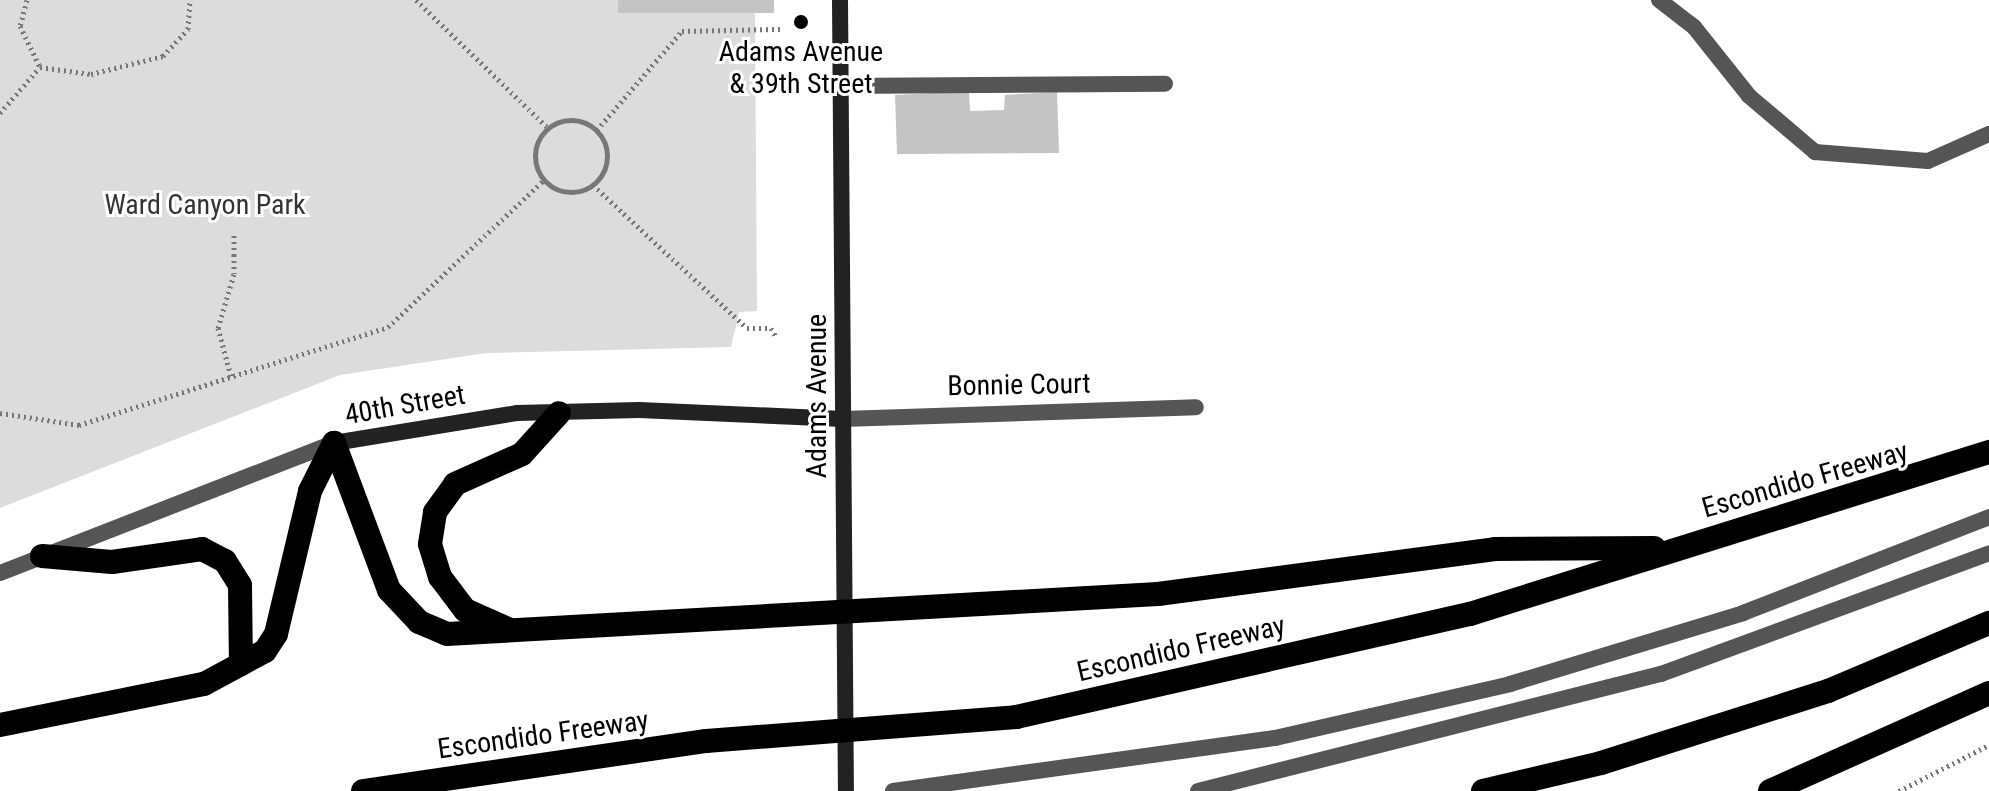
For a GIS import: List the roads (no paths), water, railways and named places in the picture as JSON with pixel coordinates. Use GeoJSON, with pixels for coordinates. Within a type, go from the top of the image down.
{"type":"FeatureCollection","features":[{"type":"Feature","properties":{"kind":"highway"},"geometry":{"type":"LineString","coordinates":[[514,631],[465,610],[440,577],[430,544],[435,512],[455,484],[522,454],[559,413]]}},
{"type":"Feature","properties":{"kind":"highway"},"geometry":{"type":"LineString","coordinates":[[334,443],[367,547],[389,590],[419,622],[447,634],[1158,594],[1495,549],[1680,548]]}},
{"type":"Feature","properties":{"kind":"highway"},"geometry":{"type":"LineString","coordinates":[[0,725],[204,684],[265,651],[276,634],[310,491],[334,443]]}},
{"type":"Feature","properties":{"kind":"highway","name":"Escondido Freeway"},"geometry":{"type":"LineString","coordinates":[[363,791],[706,741],[1016,717],[1470,614],[1989,452]]}},
{"type":"Feature","properties":{"kind":"highway"},"geometry":{"type":"LineString","coordinates":[[42,556],[112,562],[202,549],[225,561],[240,585],[241,664]]}},
{"type":"Feature","properties":{"kind":"highway"},"geometry":{"type":"LineString","coordinates":[[1483,791],[1601,763],[1828,691],[1989,623]]}},
{"type":"Feature","properties":{"kind":"highway"},"geometry":{"type":"LineString","coordinates":[[1770,791],[1989,693]]}},
{"type":"Feature","properties":{"kind":"main road","name":"Adams Avenue"},"geometry":{"type":"LineString","coordinates":[[840,0],[846,791]]}},
{"type":"Feature","properties":{"kind":"main road","name":"40th Street"},"geometry":{"type":"LineString","coordinates":[[334,443],[559,413],[843,419]]}},
{"type":"Feature","properties":{"kind":"street"},"geometry":{"type":"LineString","coordinates":[[1659,0],[1694,27],[1749,96],[1815,152],[1928,161],[1989,134]]}},
{"type":"Feature","properties":{"kind":"street"},"geometry":{"type":"LineString","coordinates":[[840,86],[1165,84]]}},
{"type":"Feature","properties":{"kind":"street","name":"Bonnie Court"},"geometry":{"type":"LineString","coordinates":[[843,419],[1196,407]]}},
{"type":"Feature","properties":{"kind":"street","name":"40th Street"},"geometry":{"type":"LineString","coordinates":[[0,573],[334,443]]}},
{"type":"Feature","properties":{"kind":"street"},"geometry":{"type":"LineString","coordinates":[[893,791],[1260,740],[1510,684],[1743,613],[1989,517]]}},
{"type":"Feature","properties":{"kind":"street"},"geometry":{"type":"LineString","coordinates":[[1198,791],[1661,674],[1989,553]]}},
{"type":"Feature","properties":{"kind":"place","name":"Adams Avenue & 39th Street"},"geometry":{"type":"Point","coordinates":[801,22]}},
{"type":"Feature","properties":{"kind":"park label","name":"Ward Canyon Park"},"geometry":{"type":"Point","coordinates":[205,205]}}]}
